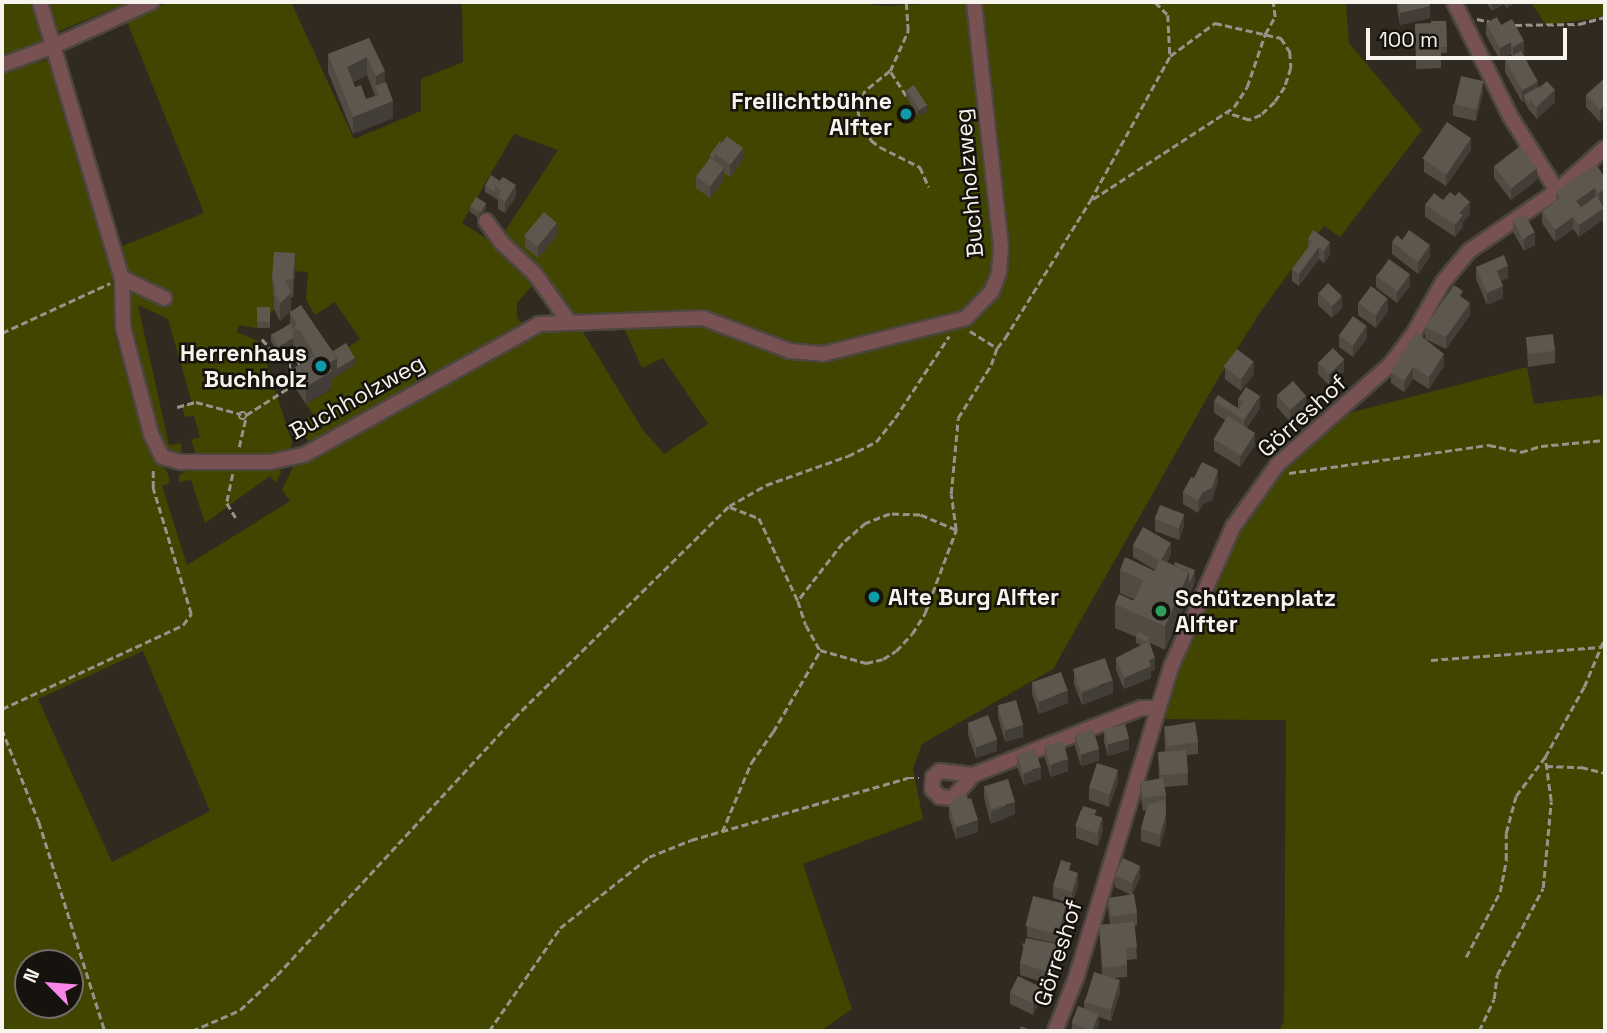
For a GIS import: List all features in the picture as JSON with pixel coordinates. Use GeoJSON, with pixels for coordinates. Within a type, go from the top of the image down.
{"type":"FeatureCollection","features":[{"type":"Feature","properties":{"kind":"street"},"geometry":{"type":"LineString","coordinates":[[40,2],[122,278],[125,340],[158,452]]}},
{"type":"Feature","properties":{"kind":"street"},"geometry":{"type":"LineString","coordinates":[[2,65],[54,46],[151,2]]}},
{"type":"Feature","properties":{"kind":"street","name":"Buchholzweg"},"geometry":{"type":"LineString","coordinates":[[158,452],[168,460],[181,462],[270,462],[293,458],[329,442],[539,324],[703,318],[790,351],[812,354],[834,352],[957,322],[974,312],[989,297],[999,273],[1001,257],[974,2]]}},
{"type":"Feature","properties":{"kind":"street"},"geometry":{"type":"LineString","coordinates":[[1456,8],[1510,116],[1557,191]]}},
{"type":"Feature","properties":{"kind":"street","name":"Görreshof"},"geometry":{"type":"LineString","coordinates":[[1055,1031],[1076,978],[1158,708],[1184,635],[1220,552],[1268,476],[1299,442],[1359,395],[1391,364],[1413,335],[1443,282],[1469,251],[1557,191],[1605,148]]}},
{"type":"Feature","properties":{"kind":"street"},"geometry":{"type":"LineString","coordinates":[[486,221],[502,243],[535,274],[569,322]]}},
{"type":"Feature","properties":{"kind":"street"},"geometry":{"type":"LineString","coordinates":[[122,278],[163,298]]}},
{"type":"Feature","properties":{"kind":"street"},"geometry":{"type":"LineString","coordinates":[[973,775],[945,770],[933,777],[932,789],[936,795],[949,799],[973,775],[1141,708],[1158,708]]}},
{"type":"Feature","properties":{"kind":"path"},"geometry":{"type":"LineString","coordinates":[[870,2],[922,2]]}},
{"type":"Feature","properties":{"kind":"path"},"geometry":{"type":"LineString","coordinates":[[906,2],[908,31],[890,71],[864,91],[858,110],[871,139],[880,147],[920,167],[929,187]]}},
{"type":"Feature","properties":{"kind":"path"},"geometry":{"type":"LineString","coordinates":[[1155,2],[1168,15],[1170,56]]}},
{"type":"Feature","properties":{"kind":"path"},"geometry":{"type":"LineString","coordinates":[[1090,201],[1228,113],[1244,93],[1265,34],[1275,17],[1273,2]]}},
{"type":"Feature","properties":{"kind":"path"},"geometry":{"type":"LineString","coordinates":[[1456,8],[1501,24]]}},
{"type":"Feature","properties":{"kind":"path"},"geometry":{"type":"LineString","coordinates":[[1514,25],[1579,24],[1605,17]]}},
{"type":"Feature","properties":{"kind":"path"},"geometry":{"type":"LineString","coordinates":[[729,506],[760,518],[798,601],[806,625],[820,650],[866,663],[896,652],[925,613],[956,530],[951,494],[958,418],[991,365],[997,348],[1090,201],[1170,56],[1215,23],[1281,38],[1288,46],[1291,63],[1285,87],[1261,115],[1249,120],[1228,113]]}},
{"type":"Feature","properties":{"kind":"path"},"geometry":{"type":"LineString","coordinates":[[890,71],[906,96]]}},
{"type":"Feature","properties":{"kind":"path"},"geometry":{"type":"LineString","coordinates":[[2,333],[122,278]]}},
{"type":"Feature","properties":{"kind":"path"},"geometry":{"type":"LineString","coordinates":[[192,1031],[240,1010],[267,985],[514,718],[729,506],[765,485],[848,456],[876,442],[895,418],[957,322],[997,348]]}},
{"type":"Feature","properties":{"kind":"path"},"geometry":{"type":"LineString","coordinates":[[262,339],[274,353],[271,363]]}},
{"type":"Feature","properties":{"kind":"path"},"geometry":{"type":"LineString","coordinates":[[177,407],[196,402],[241,414],[243,420],[246,415],[303,379],[298,370],[299,363],[293,362],[287,354]]}},
{"type":"Feature","properties":{"kind":"path"},"geometry":{"type":"LineString","coordinates":[[286,372],[293,362]]}},
{"type":"Feature","properties":{"kind":"path"},"geometry":{"type":"LineString","coordinates":[[291,368],[298,370]]}},
{"type":"Feature","properties":{"kind":"path"},"geometry":{"type":"LineString","coordinates":[[1268,476],[1489,445],[1521,452],[1541,446],[1605,440]]}},
{"type":"Feature","properties":{"kind":"path"},"geometry":{"type":"LineString","coordinates":[[2,709],[183,625],[191,614],[153,488],[151,474],[158,452]]}},
{"type":"Feature","properties":{"kind":"path"},"geometry":{"type":"LineString","coordinates":[[798,601],[843,543],[866,523],[890,514],[920,515],[956,530]]}},
{"type":"Feature","properties":{"kind":"path"},"geometry":{"type":"LineString","coordinates":[[1466,957],[1500,892],[1506,860],[1506,834],[1516,796],[1545,757],[1584,687],[1605,637]]}},
{"type":"Feature","properties":{"kind":"path"},"geometry":{"type":"LineString","coordinates":[[1431,660],[1601,647]]}},
{"type":"Feature","properties":{"kind":"path"},"geometry":{"type":"LineString","coordinates":[[722,832],[751,763],[773,732],[820,650]]}},
{"type":"Feature","properties":{"kind":"path"},"geometry":{"type":"LineString","coordinates":[[2,729],[38,822],[105,1031]]}},
{"type":"Feature","properties":{"kind":"path"},"geometry":{"type":"LineString","coordinates":[[1479,1031],[1494,999],[1497,975],[1543,888],[1551,801],[1545,757]]}},
{"type":"Feature","properties":{"kind":"path"},"geometry":{"type":"LineString","coordinates":[[1546,766],[1581,767],[1605,773]]}},
{"type":"Feature","properties":{"kind":"path"},"geometry":{"type":"LineString","coordinates":[[489,1031],[560,928],[661,850],[907,778],[933,777]]}},
{"type":"Feature","properties":{"kind":"shaded area"},"geometry":{"type":"Polygon","coordinates":[[[2,2],[129,2],[57,32],[43,43],[2,59],[2,2]]]}},
{"type":"Feature","properties":{"kind":"shaded area"},"geometry":{"type":"Polygon","coordinates":[[[170,2],[291,2],[354,139],[421,111],[421,79],[463,62],[462,2],[850,2],[882,6],[976,2],[1346,2],[1349,43],[1422,130],[1340,237],[1324,226],[1263,308],[1219,377],[1053,669],[922,744],[913,769],[923,819],[803,864],[852,1009],[821,1031],[2,1031],[2,73],[50,59],[112,262],[114,332],[145,444],[168,473],[170,483],[162,486],[187,565],[290,501],[282,490],[293,467],[305,459],[536,330],[575,316],[542,274],[501,237],[558,150],[514,134],[462,223],[496,245],[530,278],[532,286],[517,303],[517,317],[522,324],[324,439],[308,441],[300,428],[303,420],[313,414],[306,404],[332,389],[328,381],[346,349],[360,339],[335,302],[315,315],[306,300],[308,272],[274,270],[273,302],[276,308],[256,328],[239,325],[237,332],[260,342],[292,443],[291,449],[285,454],[267,456],[196,455],[191,440],[200,437],[194,416],[185,417],[182,406],[192,403],[168,319],[138,305],[169,445],[181,443],[180,456],[158,442],[128,331],[126,275],[120,247],[204,213],[126,19],[170,2]],[[623,326],[580,327],[643,430],[664,454],[708,424],[663,358],[642,368],[623,326]],[[143,651],[38,699],[112,862],[210,811],[143,651]]]}},
{"type":"Feature","properties":{"kind":"shaded area"},"geometry":{"type":"Polygon","coordinates":[[[1531,2],[1605,2],[1605,15],[1546,25],[1531,2]]]}},
{"type":"Feature","properties":{"kind":"shaded area"},"geometry":{"type":"Polygon","coordinates":[[[1527,367],[1534,404],[1605,395],[1605,1031],[1279,1031],[1284,1021],[1286,720],[1155,719],[1171,667],[1259,488],[1330,418],[1527,367]]]}},
{"type":"Feature","properties":{"kind":"shaded area"},"geometry":{"type":"Polygon","coordinates":[[[279,466],[281,472],[276,483],[270,476],[205,523],[191,480],[179,482],[179,475],[190,469],[279,466]]]}},
{"type":"Feature","properties":{"kind":"building"},"geometry":{"type":"Polygon","coordinates":[[[1398,2],[1429,2],[1430,6],[1400,13],[1398,2]]]}},
{"type":"Feature","properties":{"kind":"building"},"geometry":{"type":"Polygon","coordinates":[[[1497,17],[1501,25],[1512,19],[1524,41],[1513,47],[1511,42],[1500,48],[1486,23],[1497,17]]]}},
{"type":"Feature","properties":{"kind":"building"},"geometry":{"type":"Polygon","coordinates":[[[1431,21],[1446,21],[1447,47],[1441,47],[1440,23],[1431,21]]]}},
{"type":"Feature","properties":{"kind":"building"},"geometry":{"type":"Polygon","coordinates":[[[1440,23],[1441,56],[1416,57],[1415,24],[1440,23]]]}},
{"type":"Feature","properties":{"kind":"building"},"geometry":{"type":"Polygon","coordinates":[[[369,38],[385,71],[376,76],[367,57],[347,67],[355,87],[361,85],[366,99],[379,95],[375,86],[386,82],[393,101],[353,117],[328,54],[369,38]]]}},
{"type":"Feature","properties":{"kind":"building"},"geometry":{"type":"Polygon","coordinates":[[[1521,51],[1538,82],[1522,90],[1505,60],[1521,51]]]}},
{"type":"Feature","properties":{"kind":"building"},"geometry":{"type":"Polygon","coordinates":[[[1461,76],[1483,81],[1477,109],[1454,104],[1461,76]]]}},
{"type":"Feature","properties":{"kind":"building"},"geometry":{"type":"Polygon","coordinates":[[[1605,78],[1605,105],[1600,110],[1586,95],[1605,78]]]}},
{"type":"Feature","properties":{"kind":"building"},"geometry":{"type":"Polygon","coordinates":[[[1547,81],[1555,90],[1536,107],[1528,98],[1547,81]]]}},
{"type":"Feature","properties":{"kind":"building"},"geometry":{"type":"Polygon","coordinates":[[[914,85],[927,105],[920,110],[906,90],[914,85]]]}},
{"type":"Feature","properties":{"kind":"building"},"geometry":{"type":"Polygon","coordinates":[[[1542,85],[1529,98],[1529,104],[1524,95],[1542,85]]]}},
{"type":"Feature","properties":{"kind":"building"},"geometry":{"type":"Polygon","coordinates":[[[1447,122],[1471,138],[1446,175],[1422,158],[1447,122]]]}},
{"type":"Feature","properties":{"kind":"building"},"geometry":{"type":"Polygon","coordinates":[[[727,136],[743,148],[730,165],[714,153],[727,136]]]}},
{"type":"Feature","properties":{"kind":"building"},"geometry":{"type":"Polygon","coordinates":[[[720,141],[714,153],[714,159],[710,155],[720,141]]]}},
{"type":"Feature","properties":{"kind":"building"},"geometry":{"type":"Polygon","coordinates":[[[1520,146],[1537,168],[1511,188],[1494,166],[1520,146]]]}},
{"type":"Feature","properties":{"kind":"building"},"geometry":{"type":"Polygon","coordinates":[[[710,158],[724,168],[710,187],[696,177],[710,158]]]}},
{"type":"Feature","properties":{"kind":"building"},"geometry":{"type":"Polygon","coordinates":[[[1596,164],[1605,178],[1605,189],[1599,193],[1595,188],[1576,201],[1581,207],[1597,196],[1604,208],[1579,225],[1573,217],[1555,230],[1542,211],[1560,198],[1556,192],[1596,164]]]}},
{"type":"Feature","properties":{"kind":"building"},"geometry":{"type":"Polygon","coordinates":[[[491,175],[500,181],[495,186],[495,192],[485,186],[491,175]]]}},
{"type":"Feature","properties":{"kind":"building"},"geometry":{"type":"Polygon","coordinates":[[[503,177],[516,185],[505,202],[498,197],[501,191],[495,186],[503,177]]]}},
{"type":"Feature","properties":{"kind":"building"},"geometry":{"type":"Polygon","coordinates":[[[1450,192],[1455,196],[1459,192],[1470,202],[1459,213],[1463,215],[1455,225],[1425,205],[1434,193],[1443,200],[1450,192]]]}},
{"type":"Feature","properties":{"kind":"building"},"geometry":{"type":"Polygon","coordinates":[[[476,197],[486,203],[481,213],[470,206],[476,197]]]}},
{"type":"Feature","properties":{"kind":"building"},"geometry":{"type":"Polygon","coordinates":[[[544,212],[557,223],[537,247],[524,236],[544,212]]]}},
{"type":"Feature","properties":{"kind":"building"},"geometry":{"type":"Polygon","coordinates":[[[1525,214],[1535,233],[1522,239],[1513,221],[1525,214]]]}},
{"type":"Feature","properties":{"kind":"building"},"geometry":{"type":"Polygon","coordinates":[[[1313,230],[1330,242],[1324,251],[1319,247],[1299,274],[1292,269],[1312,242],[1308,239],[1313,230]]]}},
{"type":"Feature","properties":{"kind":"building"},"geometry":{"type":"Polygon","coordinates":[[[1409,230],[1430,245],[1418,262],[1392,242],[1397,235],[1402,240],[1409,230]]]}},
{"type":"Feature","properties":{"kind":"building"},"geometry":{"type":"Polygon","coordinates":[[[274,252],[295,253],[293,279],[285,280],[291,293],[280,303],[274,292],[276,290],[272,278],[274,252]]]}},
{"type":"Feature","properties":{"kind":"building"},"geometry":{"type":"Polygon","coordinates":[[[1504,255],[1508,266],[1497,271],[1503,286],[1487,293],[1476,267],[1504,255]]]}},
{"type":"Feature","properties":{"kind":"building"},"geometry":{"type":"Polygon","coordinates":[[[1389,259],[1410,274],[1398,291],[1377,276],[1389,259]]]}},
{"type":"Feature","properties":{"kind":"building"},"geometry":{"type":"Polygon","coordinates":[[[1328,283],[1342,296],[1332,306],[1318,293],[1328,283]]]}},
{"type":"Feature","properties":{"kind":"building"},"geometry":{"type":"Polygon","coordinates":[[[1454,285],[1463,291],[1460,296],[1470,303],[1446,337],[1425,327],[1454,285]]]}},
{"type":"Feature","properties":{"kind":"building"},"geometry":{"type":"Polygon","coordinates":[[[1371,286],[1388,299],[1375,315],[1358,303],[1371,286]]]}},
{"type":"Feature","properties":{"kind":"building"},"geometry":{"type":"Polygon","coordinates":[[[301,305],[337,358],[328,364],[332,371],[306,387],[294,368],[315,356],[300,330],[293,329],[297,324],[290,312],[301,305]]]}},
{"type":"Feature","properties":{"kind":"building"},"geometry":{"type":"Polygon","coordinates":[[[257,307],[270,307],[270,322],[257,322],[257,307]]]}},
{"type":"Feature","properties":{"kind":"building"},"geometry":{"type":"Polygon","coordinates":[[[1353,316],[1367,326],[1353,345],[1339,335],[1353,316]]]}},
{"type":"Feature","properties":{"kind":"building"},"geometry":{"type":"Polygon","coordinates":[[[290,324],[293,338],[278,347],[271,335],[290,324]]]}},
{"type":"Feature","properties":{"kind":"building"},"geometry":{"type":"Polygon","coordinates":[[[1416,332],[1444,354],[1429,377],[1413,367],[1404,381],[1391,372],[1416,332]]]}},
{"type":"Feature","properties":{"kind":"building"},"geometry":{"type":"Polygon","coordinates":[[[1553,334],[1555,351],[1528,354],[1526,337],[1553,334]]]}},
{"type":"Feature","properties":{"kind":"building"},"geometry":{"type":"Polygon","coordinates":[[[346,343],[355,358],[337,369],[337,358],[333,351],[346,343]]]}},
{"type":"Feature","properties":{"kind":"building"},"geometry":{"type":"Polygon","coordinates":[[[1333,348],[1344,359],[1329,374],[1318,363],[1333,348]]]}},
{"type":"Feature","properties":{"kind":"building"},"geometry":{"type":"Polygon","coordinates":[[[1237,349],[1254,362],[1241,379],[1224,367],[1237,349]]]}},
{"type":"Feature","properties":{"kind":"building"},"geometry":{"type":"Polygon","coordinates":[[[1293,381],[1306,396],[1290,410],[1277,395],[1293,381]]]}},
{"type":"Feature","properties":{"kind":"building"},"geometry":{"type":"Polygon","coordinates":[[[1246,387],[1260,396],[1244,420],[1214,401],[1218,395],[1239,409],[1243,402],[1238,399],[1246,387]]]}},
{"type":"Feature","properties":{"kind":"building"},"geometry":{"type":"Polygon","coordinates":[[[1228,416],[1255,433],[1241,456],[1214,439],[1228,416]]]}},
{"type":"Feature","properties":{"kind":"building"},"geometry":{"type":"Polygon","coordinates":[[[1202,462],[1218,470],[1212,488],[1203,492],[1198,501],[1183,492],[1202,462]]]}},
{"type":"Feature","properties":{"kind":"building"},"geometry":{"type":"Polygon","coordinates":[[[1160,505],[1184,514],[1179,528],[1155,519],[1160,505]]]}},
{"type":"Feature","properties":{"kind":"building"},"geometry":{"type":"Polygon","coordinates":[[[1143,527],[1171,543],[1161,560],[1133,545],[1143,527]]]}},
{"type":"Feature","properties":{"kind":"building"},"geometry":{"type":"Polygon","coordinates":[[[1125,557],[1155,571],[1160,559],[1189,572],[1165,626],[1115,604],[1119,594],[1134,601],[1143,580],[1120,570],[1125,557]]]}},
{"type":"Feature","properties":{"kind":"building"},"geometry":{"type":"Polygon","coordinates":[[[1175,562],[1195,570],[1189,584],[1189,572],[1174,565],[1175,562]]]}},
{"type":"Feature","properties":{"kind":"building"},"geometry":{"type":"Polygon","coordinates":[[[1139,632],[1149,637],[1147,642],[1136,637],[1139,632]]]}},
{"type":"Feature","properties":{"kind":"building"},"geometry":{"type":"Polygon","coordinates":[[[1149,641],[1155,658],[1149,660],[1151,666],[1124,678],[1116,658],[1149,641]]]}},
{"type":"Feature","properties":{"kind":"building"},"geometry":{"type":"Polygon","coordinates":[[[1105,658],[1113,681],[1081,692],[1073,669],[1105,658]]]}},
{"type":"Feature","properties":{"kind":"building"},"geometry":{"type":"Polygon","coordinates":[[[1061,672],[1068,691],[1039,701],[1032,683],[1061,672]]]}},
{"type":"Feature","properties":{"kind":"building"},"geometry":{"type":"Polygon","coordinates":[[[1016,700],[1023,725],[1005,730],[998,705],[1016,700]]]}},
{"type":"Feature","properties":{"kind":"building"},"geometry":{"type":"Polygon","coordinates":[[[988,715],[997,739],[977,747],[967,723],[988,715]]]}},
{"type":"Feature","properties":{"kind":"building"},"geometry":{"type":"Polygon","coordinates":[[[1195,722],[1198,742],[1168,747],[1164,727],[1195,722]]]}},
{"type":"Feature","properties":{"kind":"building"},"geometry":{"type":"Polygon","coordinates":[[[1125,724],[1129,738],[1108,744],[1104,730],[1125,724]]]}},
{"type":"Feature","properties":{"kind":"building"},"geometry":{"type":"Polygon","coordinates":[[[1093,729],[1099,749],[1081,755],[1075,735],[1093,729]]]}},
{"type":"Feature","properties":{"kind":"building"},"geometry":{"type":"Polygon","coordinates":[[[1063,741],[1068,759],[1050,765],[1045,746],[1063,741]]]}},
{"type":"Feature","properties":{"kind":"building"},"geometry":{"type":"Polygon","coordinates":[[[1035,749],[1041,767],[1023,773],[1017,755],[1035,749]]]}},
{"type":"Feature","properties":{"kind":"building"},"geometry":{"type":"Polygon","coordinates":[[[1186,750],[1188,773],[1160,775],[1158,752],[1186,750]]]}},
{"type":"Feature","properties":{"kind":"building"},"geometry":{"type":"Polygon","coordinates":[[[1097,763],[1118,770],[1110,795],[1089,788],[1097,763]]]}},
{"type":"Feature","properties":{"kind":"building"},"geometry":{"type":"Polygon","coordinates":[[[1163,778],[1166,795],[1143,799],[1140,782],[1163,778]]]}},
{"type":"Feature","properties":{"kind":"building"},"geometry":{"type":"Polygon","coordinates":[[[1008,779],[1015,802],[991,809],[984,786],[1008,779]]]}},
{"type":"Feature","properties":{"kind":"building"},"geometry":{"type":"Polygon","coordinates":[[[966,794],[968,799],[971,798],[978,820],[956,827],[949,805],[955,803],[954,798],[966,794]]]}},
{"type":"Feature","properties":{"kind":"building"},"geometry":{"type":"Polygon","coordinates":[[[1165,800],[1166,814],[1160,835],[1141,829],[1148,804],[1165,800]]]}},
{"type":"Feature","properties":{"kind":"building"},"geometry":{"type":"Polygon","coordinates":[[[1083,806],[1096,810],[1095,815],[1082,811],[1083,806]]]}},
{"type":"Feature","properties":{"kind":"building"},"geometry":{"type":"Polygon","coordinates":[[[1081,810],[1103,818],[1097,834],[1075,826],[1081,810]]]}},
{"type":"Feature","properties":{"kind":"building"},"geometry":{"type":"Polygon","coordinates":[[[1123,858],[1140,866],[1132,883],[1115,875],[1123,858]]]}},
{"type":"Feature","properties":{"kind":"building"},"geometry":{"type":"Polygon","coordinates":[[[1061,860],[1071,863],[1069,870],[1078,873],[1072,892],[1053,886],[1061,860]]]}},
{"type":"Feature","properties":{"kind":"building"},"geometry":{"type":"Polygon","coordinates":[[[1134,894],[1137,913],[1111,917],[1108,898],[1134,894]]]}},
{"type":"Feature","properties":{"kind":"building"},"geometry":{"type":"Polygon","coordinates":[[[1033,896],[1066,904],[1058,934],[1026,926],[1033,896]]]}},
{"type":"Feature","properties":{"kind":"building"},"geometry":{"type":"Polygon","coordinates":[[[1134,922],[1137,947],[1126,948],[1127,965],[1103,968],[1099,925],[1134,922]]]}},
{"type":"Feature","properties":{"kind":"building"},"geometry":{"type":"Polygon","coordinates":[[[1026,938],[1057,944],[1051,973],[1020,963],[1026,938]]]}},
{"type":"Feature","properties":{"kind":"building"},"geometry":{"type":"Polygon","coordinates":[[[1094,972],[1120,980],[1111,1010],[1085,1002],[1094,972]]]}},
{"type":"Feature","properties":{"kind":"building"},"geometry":{"type":"Polygon","coordinates":[[[1018,976],[1040,987],[1033,1003],[1010,992],[1018,976]]]}},
{"type":"Feature","properties":{"kind":"building"},"geometry":{"type":"Polygon","coordinates":[[[1078,1006],[1099,1014],[1092,1031],[1072,1023],[1078,1006]]]}},
{"type":"Feature","properties":{"kind":"building"},"geometry":{"type":"Polygon","coordinates":[[[1021,1026],[1033,1031],[1019,1031],[1021,1026]]]}},
{"type":"Feature","properties":{"kind":"place","name":"Freilichtbühne Alfter"},"geometry":{"type":"Point","coordinates":[906,114]}},
{"type":"Feature","properties":{"kind":"place","name":"Herrenhaus Buchholz"},"geometry":{"type":"Point","coordinates":[321,366]}},
{"type":"Feature","properties":{"kind":"place","name":"Alte Burg Alfter"},"geometry":{"type":"Point","coordinates":[874,597]}},
{"type":"Feature","properties":{"kind":"place","name":"Schützenplatz Alfter"},"geometry":{"type":"Point","coordinates":[1161,611]}}]}
